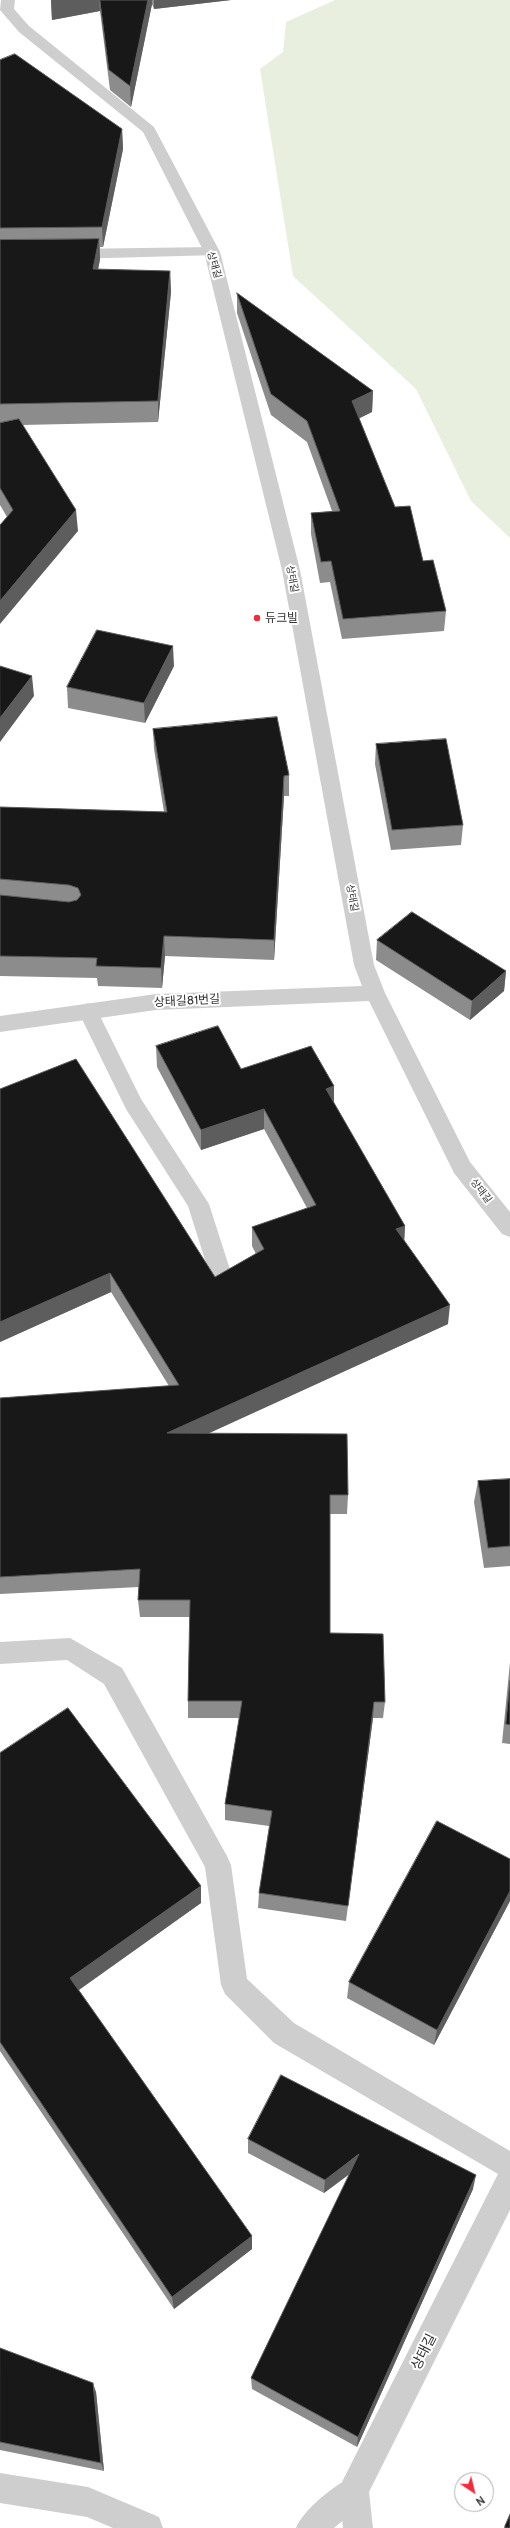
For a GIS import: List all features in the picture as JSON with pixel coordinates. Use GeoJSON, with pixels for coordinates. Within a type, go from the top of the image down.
{"type":"FeatureCollection","features":[{"type":"Feature","properties":{"kind":"street","name":"상태길"},"geometry":{"type":"LineString","coordinates":[[8,0],[7,10],[24,29],[149,130],[212,252],[291,570],[364,965],[375,993],[462,1167],[510,1228]]}},
{"type":"Feature","properties":{"kind":"street"},"geometry":{"type":"LineString","coordinates":[[55,254],[212,252]]}},
{"type":"Feature","properties":{"kind":"street","name":"상태길81번길"},"geometry":{"type":"LineString","coordinates":[[0,1024],[156,1002],[375,993]]}},
{"type":"Feature","properties":{"kind":"street"},"geometry":{"type":"LineString","coordinates":[[88,1011],[133,1103],[198,1204],[223,1282]]}},
{"type":"Feature","properties":{"kind":"street"},"geometry":{"type":"LineString","coordinates":[[0,1653],[70,1649],[113,1676],[218,1865],[234,1985],[284,2033],[510,2167]]}},
{"type":"Feature","properties":{"kind":"street","name":"상태길"},"geometry":{"type":"LineString","coordinates":[[354,2492],[510,2180]]}},
{"type":"Feature","properties":{"kind":"street"},"geometry":{"type":"LineString","coordinates":[[0,2488],[88,2502],[148,2528]]}},
{"type":"Feature","properties":{"kind":"street"},"geometry":{"type":"LineString","coordinates":[[311,2528],[354,2492]]}},
{"type":"Feature","properties":{"kind":"street"},"geometry":{"type":"LineString","coordinates":[[354,2492],[358,2528]]}},
{"type":"Feature","properties":{"kind":"green space"},"geometry":{"type":"Polygon","coordinates":[[[335,0],[510,0],[510,538],[471,501],[416,389],[293,276],[260,69],[283,52],[286,22],[335,0]]]}},
{"type":"Feature","properties":{"kind":"building"},"geometry":{"type":"Polygon","coordinates":[[[100,0],[148,0],[130,86],[109,70],[100,0]]]}},
{"type":"Feature","properties":{"kind":"building"},"geometry":{"type":"Polygon","coordinates":[[[15,54],[122,129],[102,227],[0,228],[0,60],[15,54]]]}},
{"type":"Feature","properties":{"kind":"building"},"geometry":{"type":"Polygon","coordinates":[[[99,239],[93,269],[170,271],[158,401],[0,404],[0,240],[99,239]]]}},
{"type":"Feature","properties":{"kind":"building"},"geometry":{"type":"Polygon","coordinates":[[[237,293],[373,391],[352,401],[395,507],[410,506],[423,561],[433,560],[446,611],[343,619],[331,561],[321,562],[311,513],[340,511],[307,421],[271,394],[237,293]]]}},
{"type":"Feature","properties":{"kind":"building"},"geometry":{"type":"Polygon","coordinates":[[[19,419],[76,510],[0,601],[0,525],[13,510],[0,488],[0,423],[19,419]]]}},
{"type":"Feature","properties":{"kind":"building"},"geometry":{"type":"Polygon","coordinates":[[[97,630],[173,646],[144,703],[67,687],[97,630]]]}},
{"type":"Feature","properties":{"kind":"building"},"geometry":{"type":"Polygon","coordinates":[[[0,666],[32,676],[0,718],[0,666]]]}},
{"type":"Feature","properties":{"kind":"building"},"geometry":{"type":"Polygon","coordinates":[[[277,717],[289,775],[284,776],[274,940],[164,936],[161,968],[96,966],[97,958],[0,956],[0,895],[69,902],[77,900],[81,895],[78,888],[69,885],[0,879],[0,807],[167,812],[153,729],[277,717]]]}},
{"type":"Feature","properties":{"kind":"building"},"geometry":{"type":"Polygon","coordinates":[[[446,739],[463,825],[392,830],[376,744],[446,739]]]}},
{"type":"Feature","properties":{"kind":"building"},"geometry":{"type":"Polygon","coordinates":[[[412,912],[506,971],[472,1001],[377,940],[412,912]]]}},
{"type":"Feature","properties":{"kind":"building"},"geometry":{"type":"Polygon","coordinates":[[[218,1026],[241,1069],[311,1046],[334,1086],[326,1089],[405,1226],[396,1229],[450,1305],[167,1433],[347,1434],[348,1495],[330,1495],[330,1633],[383,1634],[385,1702],[374,1702],[348,1906],[259,1893],[272,1811],[225,1804],[242,1701],[188,1701],[190,1600],[138,1600],[140,1569],[0,1577],[0,1398],[179,1385],[110,1273],[0,1322],[0,1089],[76,1059],[215,1277],[264,1249],[252,1227],[316,1205],[264,1109],[201,1130],[156,1046],[218,1026]]]}},
{"type":"Feature","properties":{"kind":"building"},"geometry":{"type":"Polygon","coordinates":[[[510,1479],[510,1546],[488,1548],[478,1481],[510,1479]]]}},
{"type":"Feature","properties":{"kind":"building"},"geometry":{"type":"Polygon","coordinates":[[[510,1681],[510,1725],[506,1724],[510,1681]]]}},
{"type":"Feature","properties":{"kind":"building"},"geometry":{"type":"Polygon","coordinates":[[[68,1708],[201,1886],[70,1978],[252,2236],[172,2297],[0,2042],[0,1753],[68,1708]]]}},
{"type":"Feature","properties":{"kind":"building"},"geometry":{"type":"Polygon","coordinates":[[[437,1821],[510,1859],[510,1891],[437,2030],[349,1982],[437,1821]]]}},
{"type":"Feature","properties":{"kind":"building"},"geometry":{"type":"Polygon","coordinates":[[[281,2075],[476,2175],[358,2437],[251,2378],[359,2154],[325,2180],[248,2139],[281,2075]]]}},
{"type":"Feature","properties":{"kind":"building"},"geometry":{"type":"Polygon","coordinates":[[[0,2348],[93,2383],[101,2463],[0,2442],[0,2348]]]}},
{"type":"Feature","properties":{"kind":"building"},"geometry":{"type":"Polygon","coordinates":[[[510,2515],[510,2528],[505,2528],[505,2526],[510,2515]]]}},
{"type":"Feature","properties":{"kind":"place","name":"듀크빌"},"geometry":{"type":"Point","coordinates":[257,618]}}]}
